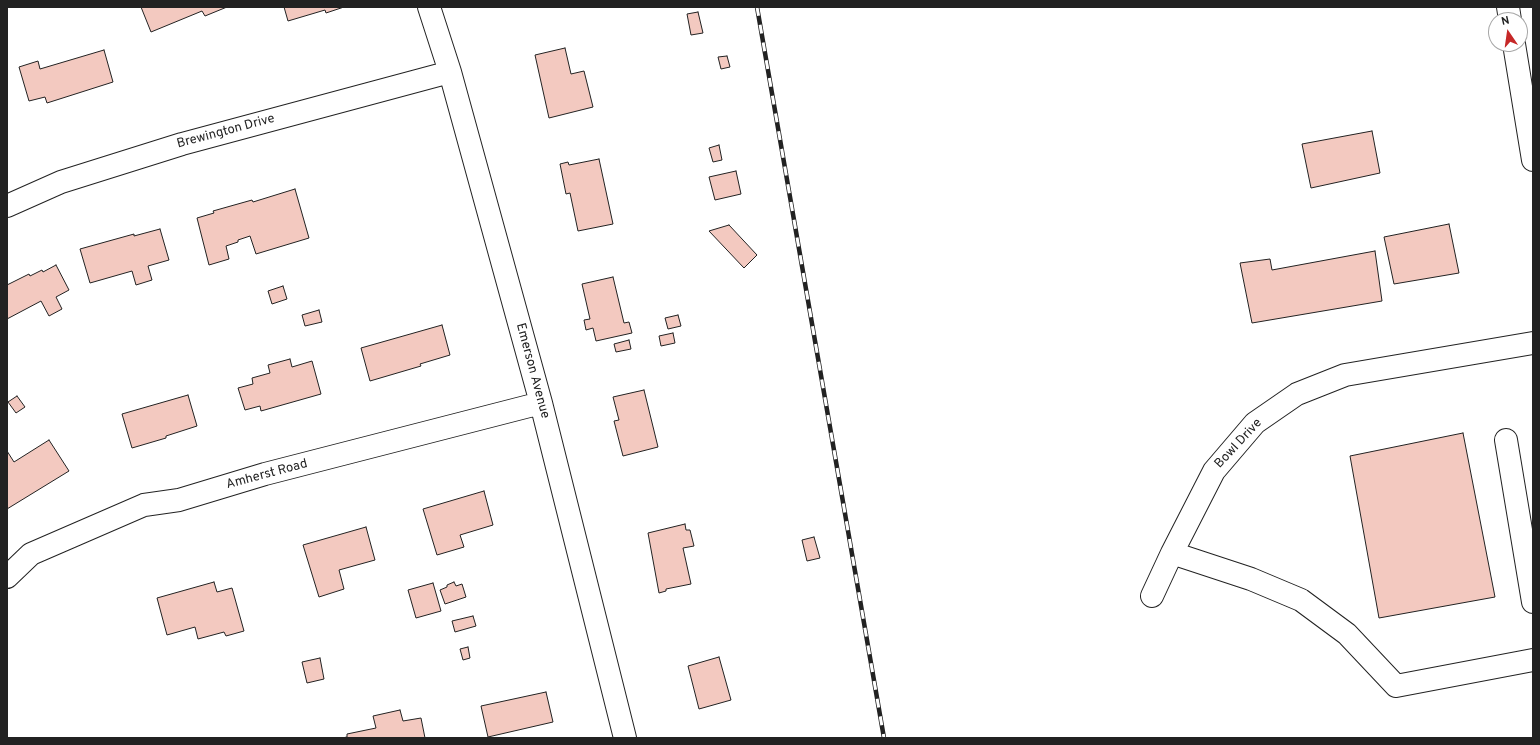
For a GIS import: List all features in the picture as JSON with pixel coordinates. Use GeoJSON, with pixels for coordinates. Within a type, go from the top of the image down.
{"type":"FeatureCollection","features":[{"type":"Feature","properties":{"kind":"street","name":"Emerson Avenue"},"geometry":{"type":"LineString","coordinates":[[429,7],[450,72],[541,403],[625,738]]}},
{"type":"Feature","properties":{"kind":"street"},"geometry":{"type":"LineString","coordinates":[[1521,53],[1533,160]]}},
{"type":"Feature","properties":{"kind":"street","name":"Brewington Drive"},"geometry":{"type":"LineString","coordinates":[[7,206],[61,182],[182,144],[450,72]]}},
{"type":"Feature","properties":{"kind":"street","name":"Bowl Drive"},"geometry":{"type":"LineString","coordinates":[[1152,596],[1214,471],[1255,423],[1297,394],[1345,375],[1533,343]]}},
{"type":"Feature","properties":{"kind":"street","name":"Amherst Road"},"geometry":{"type":"LineString","coordinates":[[7,578],[31,554],[144,505],[179,500],[265,474],[541,403]]}},
{"type":"Feature","properties":{"kind":"street"},"geometry":{"type":"LineString","coordinates":[[1506,440],[1533,602]]}},
{"type":"Feature","properties":{"kind":"street"},"geometry":{"type":"LineString","coordinates":[[1172,553],[1251,579],[1301,600],[1347,634],[1396,686],[1533,660]]}},
{"type":"Feature","properties":{"kind":"building"},"geometry":{"type":"Polygon","coordinates":[[[141,7],[227,7],[205,16],[202,11],[151,32],[141,7]]]}},
{"type":"Feature","properties":{"kind":"building"},"geometry":{"type":"Polygon","coordinates":[[[284,7],[344,7],[326,13],[325,10],[288,21],[284,7]]]}},
{"type":"Feature","properties":{"kind":"building"},"geometry":{"type":"Polygon","coordinates":[[[698,12],[703,33],[691,35],[687,14],[698,12]]]}},
{"type":"Feature","properties":{"kind":"building"},"geometry":{"type":"Polygon","coordinates":[[[565,48],[571,74],[584,71],[593,107],[549,118],[535,55],[565,48]]]}},
{"type":"Feature","properties":{"kind":"building"},"geometry":{"type":"Polygon","coordinates":[[[104,50],[113,82],[47,103],[45,97],[29,101],[19,67],[38,61],[40,69],[104,50]]]}},
{"type":"Feature","properties":{"kind":"building"},"geometry":{"type":"Polygon","coordinates":[[[727,56],[730,67],[721,69],[718,57],[727,56]]]}},
{"type":"Feature","properties":{"kind":"building"},"geometry":{"type":"Polygon","coordinates":[[[1372,131],[1380,173],[1311,188],[1302,144],[1372,131]]]}},
{"type":"Feature","properties":{"kind":"building"},"geometry":{"type":"Polygon","coordinates":[[[719,145],[722,160],[713,162],[709,148],[719,145]]]}},
{"type":"Feature","properties":{"kind":"building"},"geometry":{"type":"Polygon","coordinates":[[[599,159],[613,224],[578,231],[570,193],[566,194],[560,164],[568,162],[569,165],[599,159]]]}},
{"type":"Feature","properties":{"kind":"building"},"geometry":{"type":"Polygon","coordinates":[[[736,171],[741,194],[715,200],[709,177],[736,171]]]}},
{"type":"Feature","properties":{"kind":"building"},"geometry":{"type":"Polygon","coordinates":[[[295,189],[309,238],[256,254],[250,236],[226,246],[229,259],[209,265],[197,218],[214,213],[213,211],[252,200],[253,202],[295,189]]]}},
{"type":"Feature","properties":{"kind":"building"},"geometry":{"type":"Polygon","coordinates":[[[1449,224],[1459,273],[1394,284],[1384,237],[1449,224]]]}},
{"type":"Feature","properties":{"kind":"building"},"geometry":{"type":"Polygon","coordinates":[[[729,225],[757,255],[744,268],[709,231],[729,225]]]}},
{"type":"Feature","properties":{"kind":"building"},"geometry":{"type":"Polygon","coordinates":[[[160,229],[169,260],[148,266],[152,280],[136,285],[132,271],[90,283],[80,249],[134,234],[134,236],[160,229]]]}},
{"type":"Feature","properties":{"kind":"building"},"geometry":{"type":"Polygon","coordinates":[[[1375,251],[1382,301],[1252,323],[1240,263],[1270,259],[1272,270],[1375,251]]]}},
{"type":"Feature","properties":{"kind":"building"},"geometry":{"type":"Polygon","coordinates":[[[56,265],[69,290],[56,297],[62,309],[49,316],[41,301],[7,319],[7,285],[29,274],[30,276],[42,270],[43,272],[56,265]]]}},
{"type":"Feature","properties":{"kind":"building"},"geometry":{"type":"Polygon","coordinates":[[[613,277],[624,323],[629,322],[632,333],[596,341],[593,328],[586,330],[584,320],[590,319],[582,284],[613,277]]]}},
{"type":"Feature","properties":{"kind":"building"},"geometry":{"type":"Polygon","coordinates":[[[283,286],[287,299],[272,304],[268,291],[283,286]]]}},
{"type":"Feature","properties":{"kind":"building"},"geometry":{"type":"Polygon","coordinates":[[[319,310],[322,322],[305,326],[302,315],[319,310]]]}},
{"type":"Feature","properties":{"kind":"building"},"geometry":{"type":"Polygon","coordinates":[[[678,315],[681,326],[668,329],[665,318],[678,315]]]}},
{"type":"Feature","properties":{"kind":"building"},"geometry":{"type":"Polygon","coordinates":[[[442,325],[450,355],[420,364],[421,366],[370,381],[361,348],[442,325]]]}},
{"type":"Feature","properties":{"kind":"building"},"geometry":{"type":"Polygon","coordinates":[[[673,333],[675,343],[661,346],[659,336],[673,333]]]}},
{"type":"Feature","properties":{"kind":"building"},"geometry":{"type":"Polygon","coordinates":[[[629,340],[631,349],[616,352],[614,344],[629,340]]]}},
{"type":"Feature","properties":{"kind":"building"},"geometry":{"type":"Polygon","coordinates":[[[290,359],[292,367],[312,361],[321,394],[261,411],[260,406],[245,410],[238,388],[253,384],[252,378],[270,373],[268,365],[290,359]]]}},
{"type":"Feature","properties":{"kind":"building"},"geometry":{"type":"Polygon","coordinates":[[[644,390],[658,447],[623,456],[614,421],[619,420],[613,397],[644,390]]]}},
{"type":"Feature","properties":{"kind":"building"},"geometry":{"type":"Polygon","coordinates":[[[188,395],[197,426],[166,436],[166,438],[132,448],[122,414],[188,395]]]}},
{"type":"Feature","properties":{"kind":"building"},"geometry":{"type":"Polygon","coordinates":[[[17,396],[25,407],[16,413],[8,402],[17,396]]]}},
{"type":"Feature","properties":{"kind":"building"},"geometry":{"type":"Polygon","coordinates":[[[1463,433],[1495,597],[1379,618],[1350,456],[1463,433]]]}},
{"type":"Feature","properties":{"kind":"building"},"geometry":{"type":"Polygon","coordinates":[[[49,440],[69,471],[7,509],[7,451],[14,462],[49,440]]]}},
{"type":"Feature","properties":{"kind":"building"},"geometry":{"type":"Polygon","coordinates":[[[484,491],[493,525],[460,535],[464,547],[437,555],[423,509],[484,491]]]}},
{"type":"Feature","properties":{"kind":"building"},"geometry":{"type":"Polygon","coordinates":[[[685,524],[686,530],[690,530],[694,546],[683,548],[691,584],[666,589],[666,591],[659,593],[648,533],[685,524]]]}},
{"type":"Feature","properties":{"kind":"building"},"geometry":{"type":"Polygon","coordinates":[[[366,527],[375,560],[339,570],[344,589],[319,597],[303,545],[366,527]]]}},
{"type":"Feature","properties":{"kind":"building"},"geometry":{"type":"Polygon","coordinates":[[[814,537],[820,558],[807,561],[802,540],[814,537]]]}},
{"type":"Feature","properties":{"kind":"building"},"geometry":{"type":"Polygon","coordinates":[[[214,582],[217,592],[232,588],[244,631],[226,636],[224,632],[198,639],[195,627],[167,635],[157,598],[214,582]]]}},
{"type":"Feature","properties":{"kind":"building"},"geometry":{"type":"Polygon","coordinates":[[[454,582],[456,586],[462,584],[466,597],[445,604],[440,590],[454,582]]]}},
{"type":"Feature","properties":{"kind":"building"},"geometry":{"type":"Polygon","coordinates":[[[433,583],[441,611],[416,618],[408,590],[433,583]]]}},
{"type":"Feature","properties":{"kind":"building"},"geometry":{"type":"Polygon","coordinates":[[[473,616],[476,626],[455,632],[452,621],[473,616]]]}},
{"type":"Feature","properties":{"kind":"building"},"geometry":{"type":"Polygon","coordinates":[[[468,647],[470,658],[463,660],[460,649],[468,647]]]}},
{"type":"Feature","properties":{"kind":"building"},"geometry":{"type":"Polygon","coordinates":[[[719,657],[731,700],[699,709],[688,666],[719,657]]]}},
{"type":"Feature","properties":{"kind":"building"},"geometry":{"type":"Polygon","coordinates":[[[320,658],[324,679],[307,683],[302,662],[320,658]]]}},
{"type":"Feature","properties":{"kind":"building"},"geometry":{"type":"Polygon","coordinates":[[[546,692],[553,722],[488,737],[481,706],[546,692]]]}},
{"type":"Feature","properties":{"kind":"building"},"geometry":{"type":"Polygon","coordinates":[[[400,710],[403,721],[421,718],[425,738],[342,738],[347,737],[347,734],[376,728],[373,716],[400,710]]]}},
{"type":"Feature","properties":{"kind":"railway"},"geometry":{"type":"LineString","coordinates":[[757,7],[884,738]]}}]}
